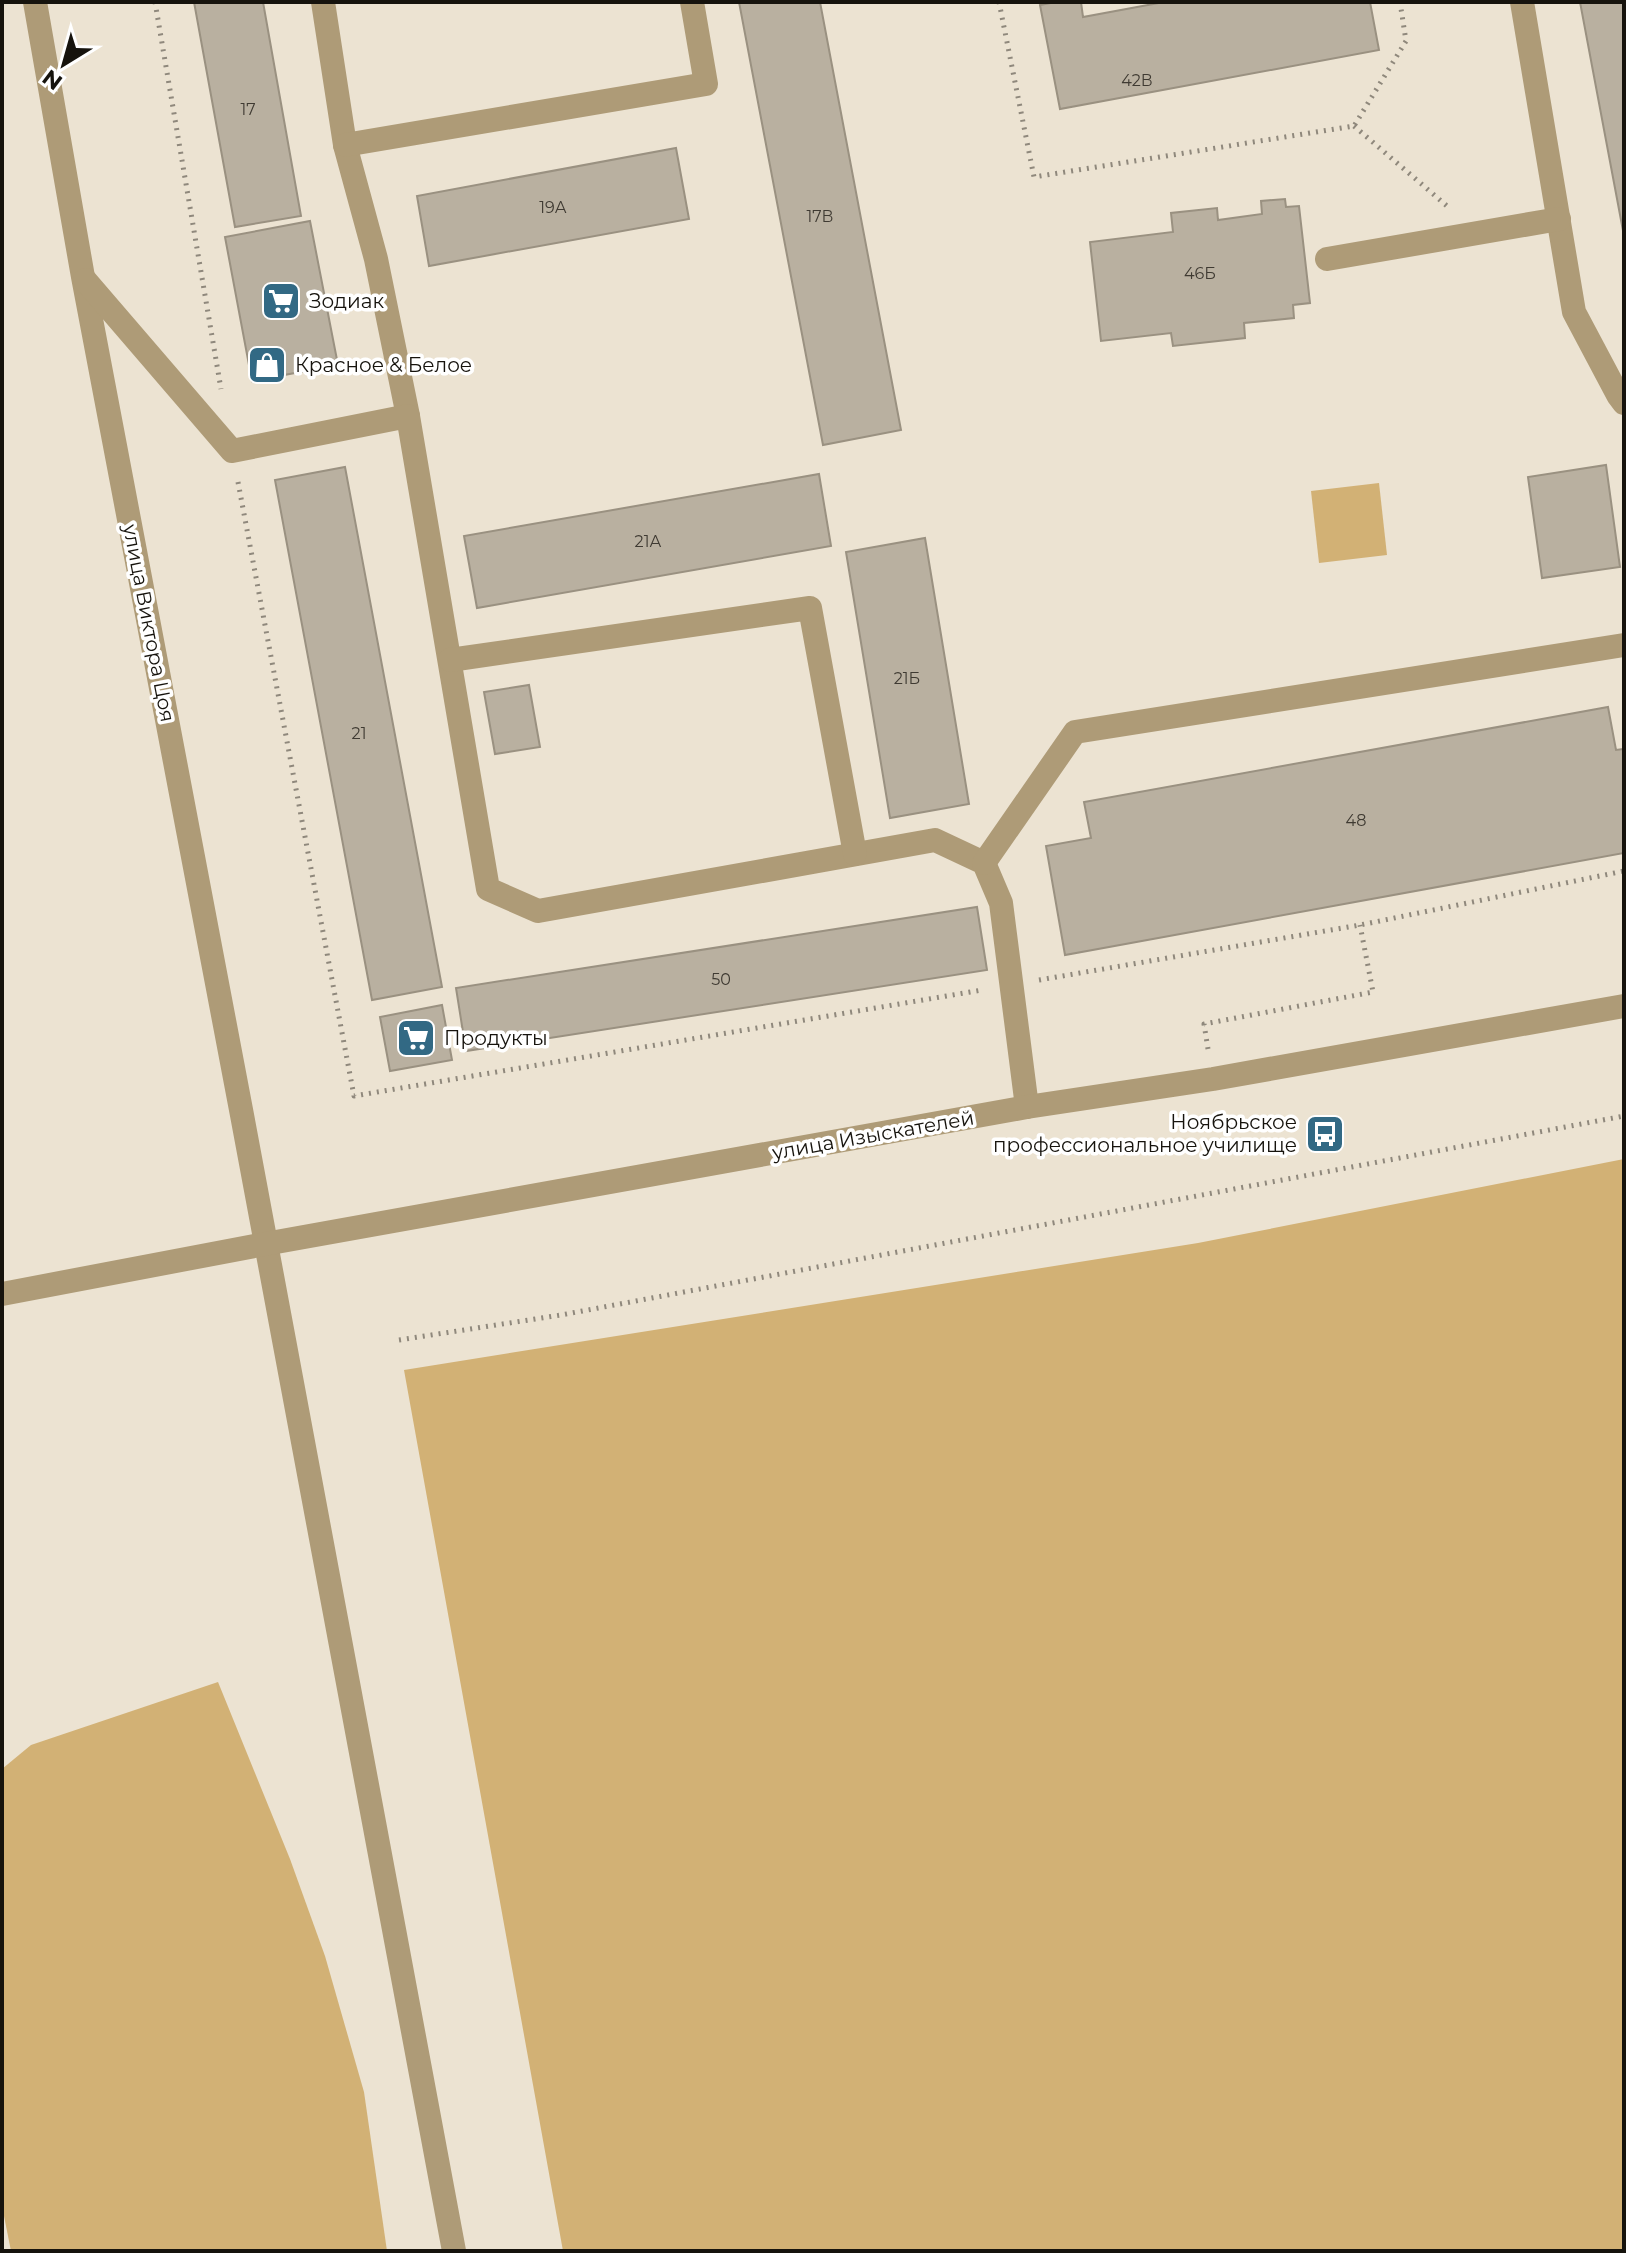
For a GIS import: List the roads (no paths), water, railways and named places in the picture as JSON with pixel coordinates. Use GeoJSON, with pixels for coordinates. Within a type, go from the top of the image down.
{"type":"FeatureCollection","features":[{"type":"Feature","properties":{"kind":"street","name":"улица Виктора Цоя"},"geometry":{"type":"LineString","coordinates":[[35,2],[83,277],[454,2251]]}},
{"type":"Feature","properties":{"kind":"street"},"geometry":{"type":"LineString","coordinates":[[323,2],[345,145],[376,259],[408,416],[488,889],[538,911],[935,840],[984,863],[1001,903],[1027,1107]]}},
{"type":"Feature","properties":{"kind":"street"},"geometry":{"type":"LineString","coordinates":[[345,145],[706,84],[692,2]]}},
{"type":"Feature","properties":{"kind":"street"},"geometry":{"type":"LineString","coordinates":[[1522,2],[1574,312],[1624,403]]}},
{"type":"Feature","properties":{"kind":"street"},"geometry":{"type":"LineString","coordinates":[[1327,259],[1559,219]]}},
{"type":"Feature","properties":{"kind":"street"},"geometry":{"type":"LineString","coordinates":[[83,277],[232,451],[408,416]]}},
{"type":"Feature","properties":{"kind":"street"},"geometry":{"type":"LineString","coordinates":[[450,660],[810,608],[855,854]]}},
{"type":"Feature","properties":{"kind":"street"},"geometry":{"type":"LineString","coordinates":[[984,863],[1075,732],[1624,645]]}},
{"type":"Feature","properties":{"kind":"street","name":"улица Изыскателей"},"geometry":{"type":"LineString","coordinates":[[2,1294],[1027,1107],[1213,1079],[1624,1006]]}},
{"type":"Feature","properties":{"kind":"place","name":"Зодиак"},"geometry":{"type":"Point","coordinates":[281,301]}},
{"type":"Feature","properties":{"kind":"place","name":"Красное & Белое"},"geometry":{"type":"Point","coordinates":[267,365]}},
{"type":"Feature","properties":{"kind":"place","name":"Продукты"},"geometry":{"type":"Point","coordinates":[416,1038]}},
{"type":"Feature","properties":{"kind":"place","name":"Ноябрьское профессиональное училище"},"geometry":{"type":"Point","coordinates":[1325,1134]}}]}
